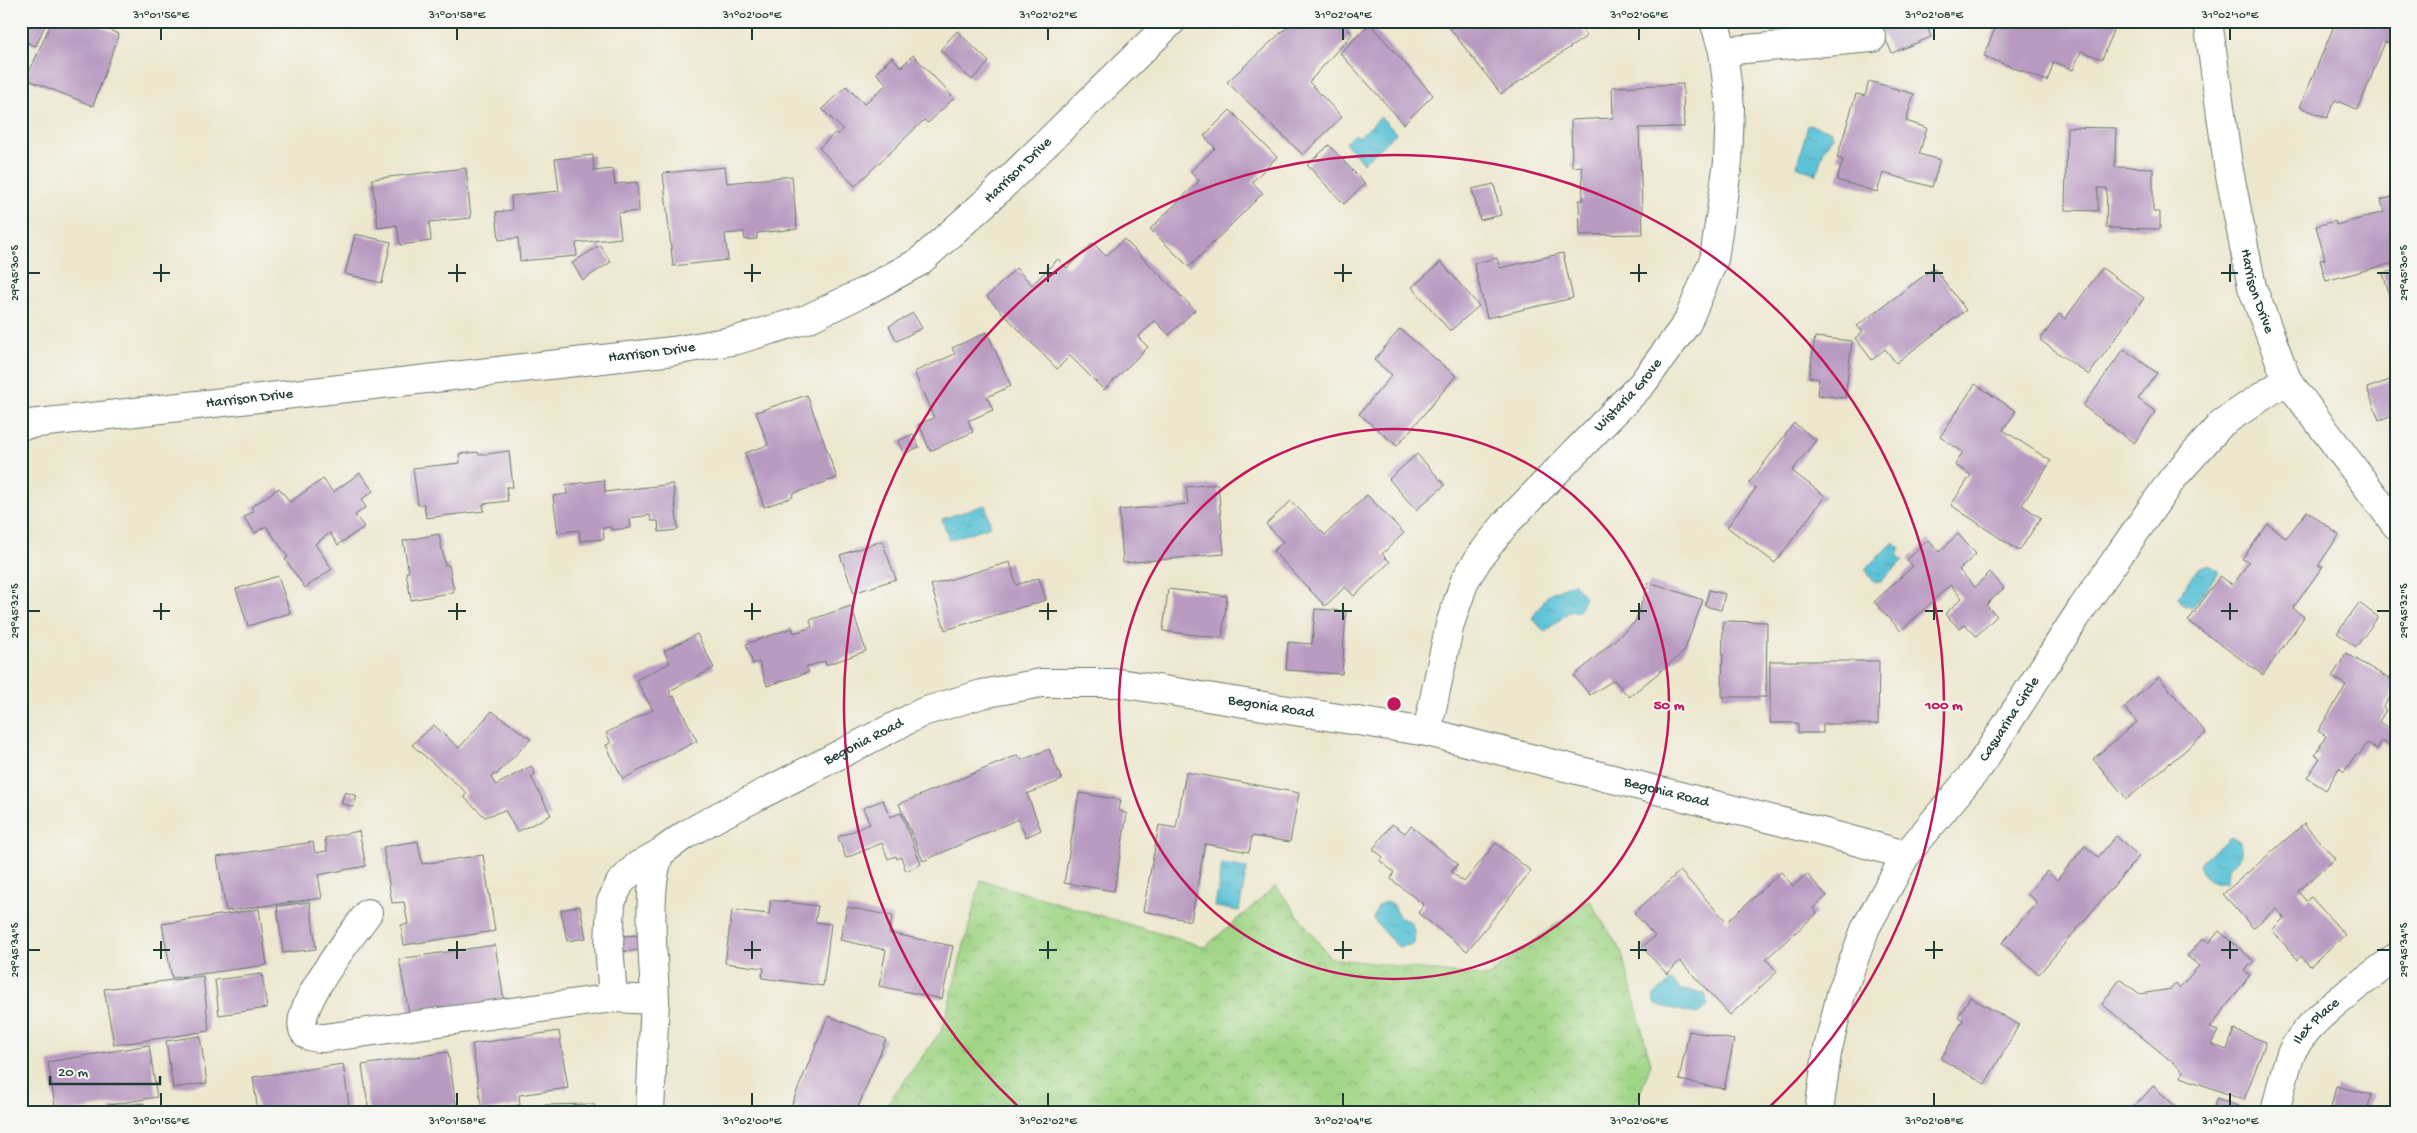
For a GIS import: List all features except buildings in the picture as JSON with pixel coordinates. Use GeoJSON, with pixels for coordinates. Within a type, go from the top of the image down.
{"type":"FeatureCollection","features":[{"type":"Feature","properties":{"kind":"street","name":"Harrison Drive"},"geometry":{"type":"LineString","coordinates":[[21,425],[673,351],[737,340],[807,319],[864,292],[919,262],[993,195],[1172,21]]}},
{"type":"Feature","properties":{"kind":"street","name":"Wistaria Grove"},"geometry":{"type":"LineString","coordinates":[[1427,732],[1450,624],[1465,580],[1481,555],[1507,522],[1642,384],[1686,323],[1714,259],[1728,162],[1730,108],[1723,51],[1714,21]]}},
{"type":"Feature","properties":{"kind":"street","name":"Harrison Drive"},"geometry":{"type":"LineString","coordinates":[[2208,21],[2228,165],[2252,287],[2288,380],[2396,525]]}},
{"type":"Feature","properties":{"kind":"street"},"geometry":{"type":"LineString","coordinates":[[1723,51],[1872,38]]}},
{"type":"Feature","properties":{"kind":"street","name":"Casuarina Circle"},"geometry":{"type":"LineString","coordinates":[[1818,1112],[1827,1053],[1841,994],[1866,927],[1906,855],[1979,767],[2082,608],[2173,478],[2222,422],[2288,380]]}},
{"type":"Feature","properties":{"kind":"street","name":"Begonia Road"},"geometry":{"type":"LineString","coordinates":[[613,998],[609,946],[611,902],[620,883],[637,866],[660,854],[692,831],[923,712],[982,694],[1041,683],[1119,683],[1427,732],[1906,855]]}},
{"type":"Feature","properties":{"kind":"street"},"geometry":{"type":"LineString","coordinates":[[650,1112],[655,1000],[652,896],[655,866],[660,854]]}},
{"type":"Feature","properties":{"kind":"street"},"geometry":{"type":"LineString","coordinates":[[368,913],[327,969],[304,1012],[302,1024],[304,1033],[310,1037],[333,1037],[613,998],[655,1000]]}},
{"type":"Feature","properties":{"kind":"street","name":"Ilex Place"},"geometry":{"type":"LineString","coordinates":[[2275,1112],[2293,1047],[2304,1033],[2321,1016],[2396,958]]}},
{"type":"Feature","properties":{"kind":"green space"},"geometry":{"type":"Polygon","coordinates":[[[981,880],[1205,947],[1276,886],[1330,958],[1487,977],[1589,899],[1622,953],[1651,1064],[1633,1112],[881,1112],[942,1030],[981,880]]]}},
{"type":"Feature","properties":{"kind":"water"},"geometry":{"type":"Polygon","coordinates":[[[1381,117],[1396,133],[1363,163],[1345,143],[1355,134],[1359,137],[1381,117]]]}},
{"type":"Feature","properties":{"kind":"water"},"geometry":{"type":"Polygon","coordinates":[[[1808,125],[1830,130],[1833,136],[1824,150],[1816,175],[1797,166],[1808,125]]]}},
{"type":"Feature","properties":{"kind":"water"},"geometry":{"type":"Polygon","coordinates":[[[985,505],[991,526],[949,540],[942,519],[985,505]]]}},
{"type":"Feature","properties":{"kind":"water"},"geometry":{"type":"Polygon","coordinates":[[[1894,542],[1900,548],[1897,555],[1903,560],[1881,582],[1874,582],[1865,569],[1894,542]]]}},
{"type":"Feature","properties":{"kind":"water"},"geometry":{"type":"Polygon","coordinates":[[[2209,564],[2219,572],[2192,608],[2182,604],[2178,597],[2198,568],[2209,564]]]}},
{"type":"Feature","properties":{"kind":"water"},"geometry":{"type":"Polygon","coordinates":[[[1573,583],[1585,597],[1579,611],[1569,612],[1545,632],[1532,618],[1549,594],[1573,583]]]}},
{"type":"Feature","properties":{"kind":"water"},"geometry":{"type":"Polygon","coordinates":[[[2230,837],[2240,841],[2242,855],[2228,868],[2227,883],[2213,882],[2204,875],[2200,865],[2230,837]]]}},
{"type":"Feature","properties":{"kind":"water"},"geometry":{"type":"Polygon","coordinates":[[[1222,864],[1247,868],[1239,911],[1215,907],[1222,864]]]}},
{"type":"Feature","properties":{"kind":"water"},"geometry":{"type":"Polygon","coordinates":[[[1385,902],[1394,905],[1399,917],[1411,922],[1415,933],[1414,944],[1398,947],[1373,919],[1378,906],[1385,902]]]}},
{"type":"Feature","properties":{"kind":"water"},"geometry":{"type":"Polygon","coordinates":[[[1672,980],[1681,990],[1705,993],[1708,1006],[1697,1014],[1656,1005],[1653,996],[1672,980]]]}}]}
